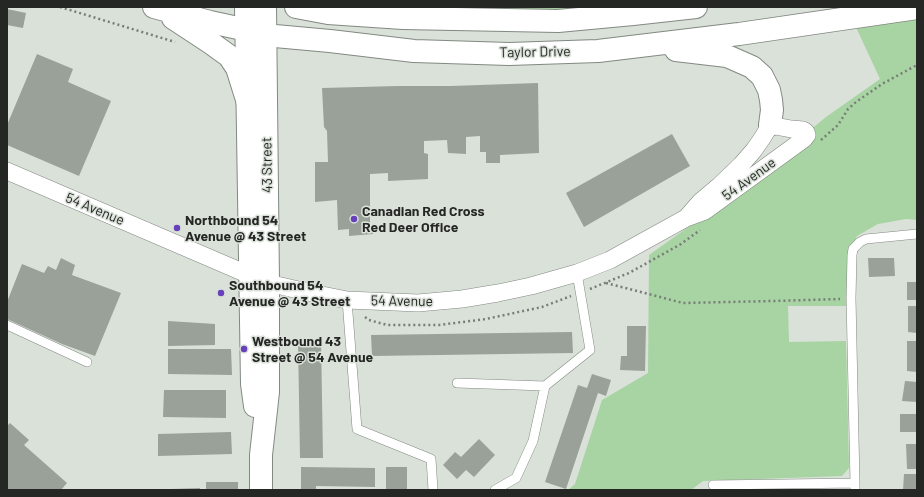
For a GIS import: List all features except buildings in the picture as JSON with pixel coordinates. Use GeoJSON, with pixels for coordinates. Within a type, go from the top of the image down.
{"type":"FeatureCollection","features":[{"type":"Feature","properties":{"kind":"main road"},"geometry":{"type":"LineString","coordinates":[[156,7],[229,56],[237,68],[248,103]]}},
{"type":"Feature","properties":{"kind":"main road","name":"Taylor Drive"},"geometry":{"type":"LineString","coordinates":[[156,7],[210,22],[256,32],[414,51],[509,54],[598,51],[645,46],[917,8]]}},
{"type":"Feature","properties":{"kind":"main road"},"geometry":{"type":"LineString","coordinates":[[246,7],[256,32],[248,103],[259,279]]}},
{"type":"Feature","properties":{"kind":"main road","name":"43 Street"},"geometry":{"type":"LineString","coordinates":[[261,490],[261,455],[268,392],[259,279],[256,32],[265,7]]}},
{"type":"Feature","properties":{"kind":"main road"},"geometry":{"type":"LineString","coordinates":[[296,7],[328,12],[403,18],[558,21],[696,7]]}},
{"type":"Feature","properties":{"kind":"main road"},"geometry":{"type":"LineString","coordinates":[[645,46],[727,56],[752,67],[762,76],[769,90],[772,110],[770,125]]}},
{"type":"Feature","properties":{"kind":"street","name":"54 Avenue"},"geometry":{"type":"LineString","coordinates":[[7,171],[259,279],[307,292],[347,300],[418,303],[446,301],[498,293],[577,273],[610,260],[686,218],[705,211],[804,139],[807,135],[806,132],[803,130],[770,125],[764,137],[754,150],[719,186],[700,202],[686,218]]}},
{"type":"Feature","properties":{"kind":"lane"},"geometry":{"type":"LineString","coordinates":[[713,485],[855,486],[851,298],[853,249],[866,238],[917,234]]}},
{"type":"Feature","properties":{"kind":"lane"},"geometry":{"type":"LineString","coordinates":[[495,490],[516,478],[533,441],[545,386],[590,350],[577,273]]}},
{"type":"Feature","properties":{"kind":"lane"},"geometry":{"type":"LineString","coordinates":[[347,300],[357,429],[431,459],[433,490]]}},
{"type":"Feature","properties":{"kind":"lane"},"geometry":{"type":"LineString","coordinates":[[7,325],[87,362]]}},
{"type":"Feature","properties":{"kind":"lane"},"geometry":{"type":"LineString","coordinates":[[457,383],[545,386]]}},
{"type":"Feature","properties":{"kind":"path"},"geometry":{"type":"LineString","coordinates":[[60,7],[182,44]]}},
{"type":"Feature","properties":{"kind":"path"},"geometry":{"type":"LineString","coordinates":[[848,109],[882,84],[917,65]]}},
{"type":"Feature","properties":{"kind":"path"},"geometry":{"type":"LineString","coordinates":[[605,283],[683,303],[851,298]]}},
{"type":"Feature","properties":{"kind":"path"},"geometry":{"type":"LineString","coordinates":[[347,300],[369,320],[400,326],[439,325]]}},
{"type":"Feature","properties":{"kind":"green space"},"geometry":{"type":"Polygon","coordinates":[[[380,7],[617,7],[565,12],[380,7]]]}},
{"type":"Feature","properties":{"kind":"green space"},"geometry":{"type":"Polygon","coordinates":[[[917,16],[917,220],[906,219],[878,224],[857,236],[850,251],[846,306],[788,306],[789,342],[846,341],[849,468],[842,476],[703,481],[691,490],[568,490],[575,484],[602,400],[648,373],[649,255],[722,203],[826,117],[880,79],[855,25],[917,16]]]}},
{"type":"Feature","properties":{"kind":"place","name":"Canadian Red Cross Red Deer Office"},"geometry":{"type":"Point","coordinates":[354,219]}},
{"type":"Feature","properties":{"kind":"place","name":"Northbound 54 Avenue @ 43 Street"},"geometry":{"type":"Point","coordinates":[177,228]}},
{"type":"Feature","properties":{"kind":"place","name":"Southbound 54 Avenue @ 43 Street"},"geometry":{"type":"Point","coordinates":[221,293]}},
{"type":"Feature","properties":{"kind":"place","name":"Westbound 43 Street @ 54 Avenue"},"geometry":{"type":"Point","coordinates":[244,349]}}]}
